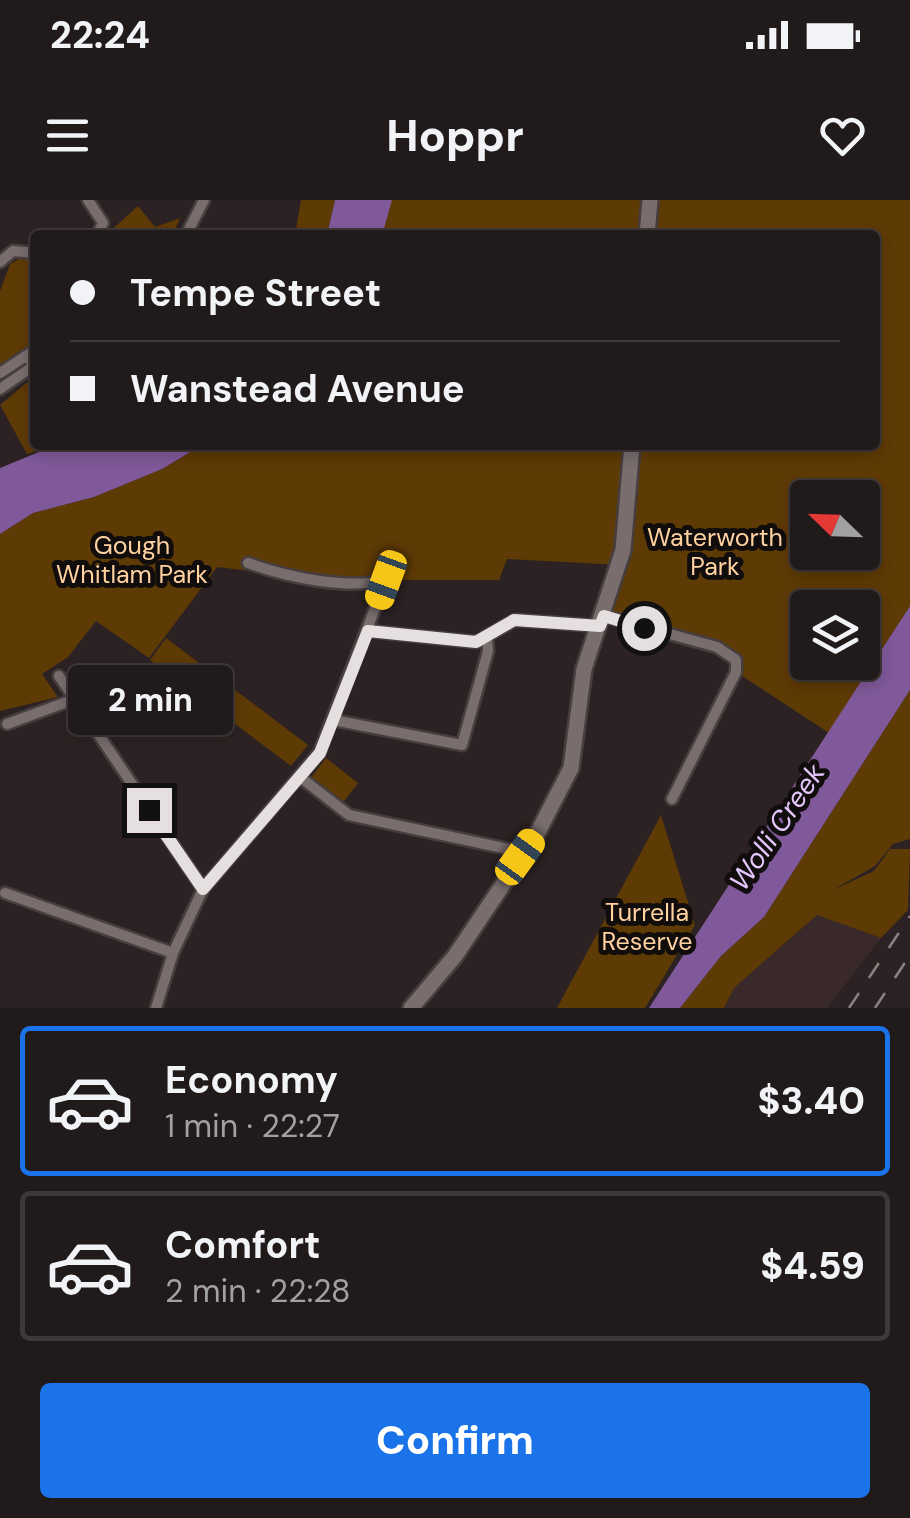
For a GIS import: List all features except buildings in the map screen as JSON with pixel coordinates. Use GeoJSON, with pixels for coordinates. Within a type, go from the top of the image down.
{"type":"FeatureCollection","features":[{"type":"Feature","properties":{"kind":"main road"},"geometry":{"type":"LineString","coordinates":[[647,230],[650,200]]}},
{"type":"Feature","properties":{"kind":"main road"},"geometry":{"type":"LineString","coordinates":[[411,1008],[456,956],[548,814],[571,768],[584,669],[623,550],[632,450]]}},
{"type":"Feature","properties":{"kind":"street"},"geometry":{"type":"LineString","coordinates":[[88,200],[104,223],[100,230]]}},
{"type":"Feature","properties":{"kind":"street"},"geometry":{"type":"LineString","coordinates":[[189,230],[204,200]]}},
{"type":"Feature","properties":{"kind":"street"},"geometry":{"type":"LineString","coordinates":[[2,255],[14,251],[30,253]]}},
{"type":"Feature","properties":{"kind":"street"},"geometry":{"type":"LineString","coordinates":[[0,373],[30,353]]}},
{"type":"Feature","properties":{"kind":"street"},"geometry":{"type":"LineString","coordinates":[[0,389],[30,368]]}},
{"type":"Feature","properties":{"kind":"street"},"geometry":{"type":"LineString","coordinates":[[156,1008],[172,953],[203,889],[320,753],[386,580],[349,582],[274,572],[248,563]]}},
{"type":"Feature","properties":{"kind":"street"},"geometry":{"type":"LineString","coordinates":[[368,631],[476,642],[514,620],[602,621],[717,647],[736,660],[736,672],[672,799]]}},
{"type":"Feature","properties":{"kind":"street"},"geometry":{"type":"LineString","coordinates":[[333,720],[462,745],[488,651],[487,636]]}},
{"type":"Feature","properties":{"kind":"street"},"geometry":{"type":"LineString","coordinates":[[60,676],[203,889]]}},
{"type":"Feature","properties":{"kind":"street"},"geometry":{"type":"LineString","coordinates":[[7,724],[75,699]]}},
{"type":"Feature","properties":{"kind":"street"},"geometry":{"type":"LineString","coordinates":[[300,778],[349,815],[508,850],[520,857]]}},
{"type":"Feature","properties":{"kind":"street"},"geometry":{"type":"LineString","coordinates":[[5,893],[172,953]]}},
{"type":"Feature","properties":{"kind":"shaded area"},"geometry":{"type":"Polygon","coordinates":[[[817,915],[881,938],[827,1008],[724,1008],[734,988],[817,915]]]}},
{"type":"Feature","properties":{"kind":"green space"},"geometry":{"type":"Polygon","coordinates":[[[301,200],[335,200],[328,230],[296,230],[301,200]]]}},
{"type":"Feature","properties":{"kind":"green space"},"geometry":{"type":"Polygon","coordinates":[[[392,200],[910,200],[910,606],[880,653],[880,590],[790,590],[790,680],[863,680],[829,733],[736,672],[735,660],[717,647],[602,621],[620,565],[507,559],[499,580],[386,580],[368,584],[217,567],[149,658],[96,621],[68,657],[42,674],[58,697],[0,711],[0,534],[33,513],[94,497],[162,469],[194,450],[880,450],[880,230],[382,230],[392,200]]]}},
{"type":"Feature","properties":{"kind":"green space"},"geometry":{"type":"Polygon","coordinates":[[[138,206],[155,227],[180,218],[175,230],[112,230],[138,206]]]}},
{"type":"Feature","properties":{"kind":"green space"},"geometry":{"type":"Polygon","coordinates":[[[30,255],[30,348],[0,366],[0,291],[10,264],[30,255]]]}},
{"type":"Feature","properties":{"kind":"green space"},"geometry":{"type":"Polygon","coordinates":[[[30,380],[30,450],[40,450],[27,454],[0,405],[30,380]]]}},
{"type":"Feature","properties":{"kind":"green space"},"geometry":{"type":"Polygon","coordinates":[[[166,638],[308,745],[291,766],[150,660],[166,638]]]}},
{"type":"Feature","properties":{"kind":"green space"},"geometry":{"type":"Polygon","coordinates":[[[910,690],[910,839],[893,844],[875,866],[833,890],[874,871],[890,849],[910,849],[908,910],[881,938],[817,915],[734,988],[724,1008],[680,1008],[721,956],[764,917],[910,690]]]}},
{"type":"Feature","properties":{"kind":"green space"},"geometry":{"type":"Polygon","coordinates":[[[326,758],[358,783],[342,804],[310,779],[326,758]]]}},
{"type":"Feature","properties":{"kind":"green space","name":"Turrella Reserve"},"geometry":{"type":"Polygon","coordinates":[[[661,815],[695,925],[645,1008],[557,1008],[661,815]]]}},
{"type":"Feature","properties":{"kind":"water"},"geometry":{"type":"Polygon","coordinates":[[[335,200],[392,200],[384,230],[328,230],[335,200]]]}},
{"type":"Feature","properties":{"kind":"water"},"geometry":{"type":"Polygon","coordinates":[[[44,450],[194,450],[162,469],[94,497],[33,513],[0,534],[0,468],[44,450]]]}},
{"type":"Feature","properties":{"kind":"water","name":"Wolli Creek"},"geometry":{"type":"Polygon","coordinates":[[[910,606],[910,690],[764,917],[721,956],[680,1008],[649,1008],[862,680],[880,680],[880,652],[910,606]]]}},
{"type":"Feature","properties":{"kind":"railway"},"geometry":{"type":"LineString","coordinates":[[849,1008],[910,916]]}},
{"type":"Feature","properties":{"kind":"railway"},"geometry":{"type":"LineString","coordinates":[[875,1008],[910,955]]}},
{"type":"Feature","properties":{"kind":"route"},"geometry":{"type":"LineString","coordinates":[[149,810],[203,889],[320,753],[368,631],[476,642],[514,620],[600,626],[604,616],[644,628]]}},
{"type":"Feature","properties":{"kind":"park label","name":"Waterworth Park"},"geometry":{"type":"Point","coordinates":[715,552]}},
{"type":"Feature","properties":{"kind":"park label","name":"Gough Whitlam Park"},"geometry":{"type":"Point","coordinates":[132,560]}}]}
